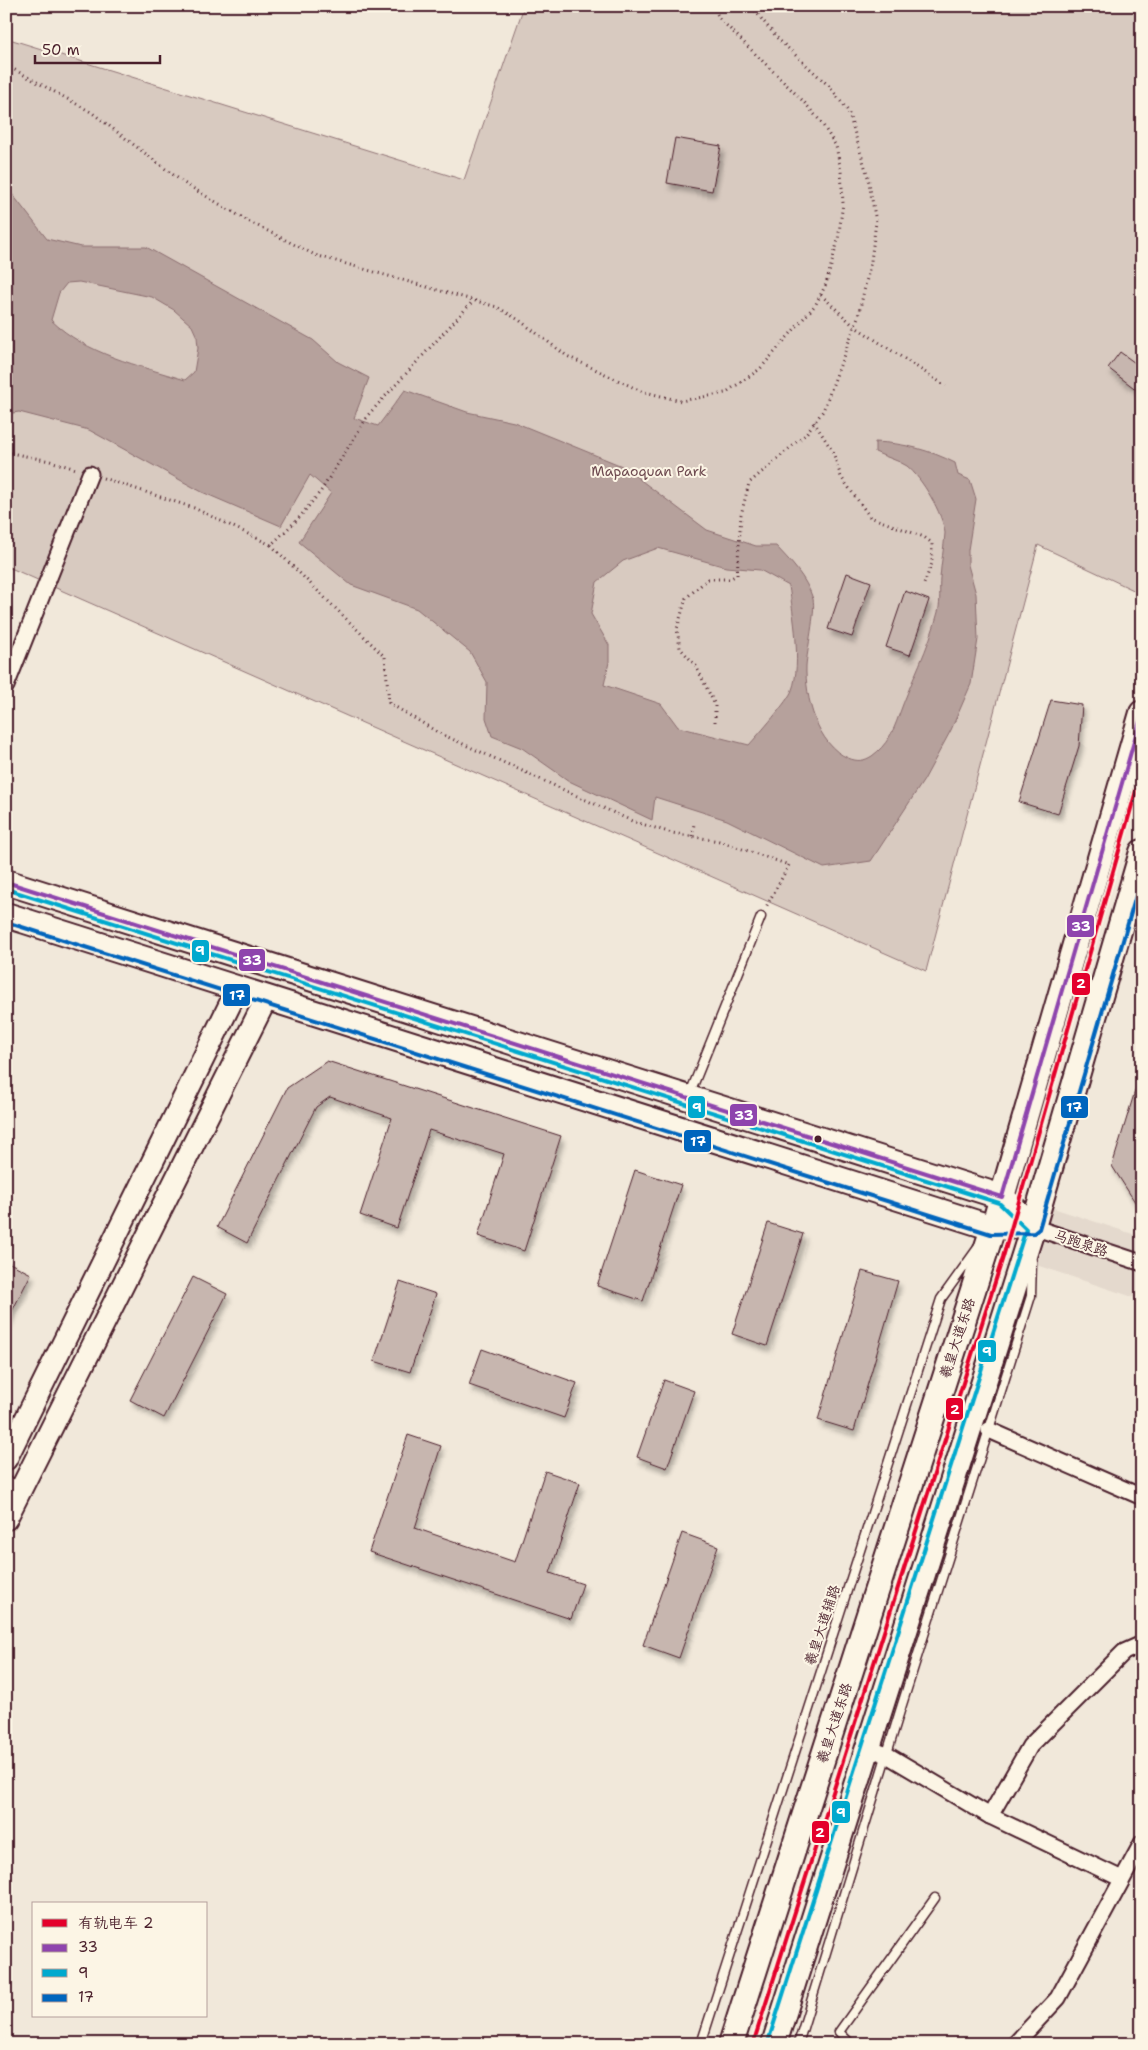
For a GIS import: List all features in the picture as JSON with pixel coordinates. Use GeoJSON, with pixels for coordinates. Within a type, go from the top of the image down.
{"type":"FeatureCollection","features":[{"type":"Feature","properties":{"kind":"main road","name":"羲皇大道东路"},"geometry":{"type":"LineString","coordinates":[[731,2044],[993,1228],[1142,713]]}},
{"type":"Feature","properties":{"kind":"main road"},"geometry":{"type":"LineString","coordinates":[[774,2044],[877,1751],[1142,852]]}},
{"type":"Feature","properties":{"kind":"main road"},"geometry":{"type":"LineString","coordinates":[[6,882],[1002,1197]]}},
{"type":"Feature","properties":{"kind":"main road"},"geometry":{"type":"LineString","coordinates":[[6,915],[993,1228],[1033,1227]]}},
{"type":"Feature","properties":{"kind":"main road","name":"马跑泉路"},"geometry":{"type":"LineString","coordinates":[[1002,1197],[1033,1227]]}},
{"type":"Feature","properties":{"kind":"street"},"geometry":{"type":"LineString","coordinates":[[6,686],[90,474]]}},
{"type":"Feature","properties":{"kind":"street"},"geometry":{"type":"LineString","coordinates":[[6,1459],[238,988]]}},
{"type":"Feature","properties":{"kind":"street"},"geometry":{"type":"LineString","coordinates":[[6,1519],[14,1487],[266,998]]}},
{"type":"Feature","properties":{"kind":"street","name":"马跑泉路"},"geometry":{"type":"LineString","coordinates":[[1033,1227],[1142,1263]]}},
{"type":"Feature","properties":{"kind":"street"},"geometry":{"type":"LineString","coordinates":[[989,1430],[1142,1497]]}},
{"type":"Feature","properties":{"kind":"street"},"geometry":{"type":"LineString","coordinates":[[990,1816],[1030,1746],[1124,1652],[1142,1644]]}},
{"type":"Feature","properties":{"kind":"street"},"geometry":{"type":"LineString","coordinates":[[877,1751],[990,1816],[1122,1879]]}},
{"type":"Feature","properties":{"kind":"street"},"geometry":{"type":"LineString","coordinates":[[1014,2044],[1058,1998],[1142,1843]]}},
{"type":"Feature","properties":{"kind":"lane"},"geometry":{"type":"LineString","coordinates":[[688,1098],[761,916]]}},
{"type":"Feature","properties":{"kind":"lane"},"geometry":{"type":"LineString","coordinates":[[798,2044],[877,1751],[989,1430],[1031,1296],[1033,1227]]}},
{"type":"Feature","properties":{"kind":"lane","name":"羲皇大道辅路"},"geometry":{"type":"LineString","coordinates":[[701,2044],[941,1299],[993,1228]]}},
{"type":"Feature","properties":{"kind":"lane"},"geometry":{"type":"LineString","coordinates":[[852,2044],[839,2032],[935,1898]]}},
{"type":"Feature","properties":{"kind":"path"},"geometry":{"type":"LineString","coordinates":[[6,64],[91,112],[184,183],[248,221],[298,246],[324,258],[497,307],[520,320],[566,356],[641,391],[681,401],[725,394],[760,369],[816,304],[826,284],[838,240],[843,203],[841,171],[836,146],[821,122],[804,102],[719,18],[713,6]]}},
{"type":"Feature","properties":{"kind":"path"},"geometry":{"type":"LineString","coordinates":[[715,722],[715,705],[696,666],[680,648],[677,629],[686,598],[708,579],[728,579],[737,575],[739,530],[749,483],[805,436],[823,410],[854,326],[871,261],[876,222],[868,177],[848,111],[829,86],[778,39],[751,6]]}},
{"type":"Feature","properties":{"kind":"path"},"geometry":{"type":"LineString","coordinates":[[821,295],[854,326],[946,386]]}},
{"type":"Feature","properties":{"kind":"path"},"geometry":{"type":"LineString","coordinates":[[271,546],[298,519],[321,491],[369,414],[473,300]]}},
{"type":"Feature","properties":{"kind":"path"},"geometry":{"type":"LineString","coordinates":[[814,422],[834,452],[841,477],[870,517],[924,537],[932,543],[932,563],[924,584]]}},
{"type":"Feature","properties":{"kind":"path"},"geometry":{"type":"LineString","coordinates":[[6,452],[50,461],[194,508],[271,546],[385,657],[389,703],[438,733],[632,821],[672,833],[719,841],[789,865],[761,916]]}},
{"type":"Feature","properties":{"kind":"path"},"geometry":{"type":"LineString","coordinates":[[692,836],[694,824]]}},
{"type":"Feature","properties":{"kind":"shaded area"},"geometry":{"type":"Polygon","coordinates":[[[6,186],[47,239],[81,247],[146,247],[313,340],[338,362],[369,378],[354,418],[378,426],[405,390],[467,412],[514,422],[622,466],[707,530],[756,546],[776,546],[802,577],[813,599],[814,605],[806,678],[815,719],[828,742],[837,752],[848,758],[855,760],[866,759],[877,752],[889,738],[930,638],[939,604],[940,572],[945,533],[940,516],[925,487],[913,472],[900,462],[875,452],[875,442],[916,448],[936,454],[955,463],[958,475],[970,480],[976,499],[968,550],[968,565],[976,594],[978,639],[971,684],[951,730],[924,780],[871,861],[824,868],[727,820],[655,797],[652,820],[569,781],[522,748],[492,736],[486,718],[487,682],[470,652],[417,609],[351,585],[299,542],[331,493],[310,475],[281,526],[202,492],[89,430],[19,412],[6,414],[6,186]],[[79,282],[67,283],[59,293],[51,320],[65,332],[114,358],[149,369],[185,380],[194,372],[198,348],[197,337],[192,326],[174,310],[152,297],[79,282]],[[658,548],[623,561],[597,582],[591,614],[609,645],[609,662],[604,685],[661,704],[678,727],[749,745],[790,695],[795,679],[796,638],[789,586],[760,570],[726,567],[658,548]]]}},
{"type":"Feature","properties":{"kind":"shaded area"},"geometry":{"type":"Polygon","coordinates":[[[1050,1207],[1142,1237],[1142,1300],[1036,1265],[1050,1207]]]}},
{"type":"Feature","properties":{"kind":"green space","name":"Mapaoquan Park"},"geometry":{"type":"Polygon","coordinates":[[[524,6],[1142,6],[1142,594],[1038,545],[926,971],[6,566],[6,38],[464,180],[524,6]]]}},
{"type":"Feature","properties":{"kind":"building"},"geometry":{"type":"Polygon","coordinates":[[[675,138],[721,146],[712,191],[667,183],[675,138]]]}},
{"type":"Feature","properties":{"kind":"building"},"geometry":{"type":"Polygon","coordinates":[[[1120,352],[1142,368],[1142,394],[1108,368],[1120,352]]]}},
{"type":"Feature","properties":{"kind":"building"},"geometry":{"type":"Polygon","coordinates":[[[847,573],[871,582],[852,637],[828,629],[847,573]]]}},
{"type":"Feature","properties":{"kind":"building"},"geometry":{"type":"Polygon","coordinates":[[[905,591],[929,600],[910,655],[886,647],[905,591]]]}},
{"type":"Feature","properties":{"kind":"building"},"geometry":{"type":"Polygon","coordinates":[[[1051,700],[1082,705],[1079,746],[1058,814],[1019,802],[1051,700]]]}},
{"type":"Feature","properties":{"kind":"building"},"geometry":{"type":"Polygon","coordinates":[[[327,1061],[561,1136],[524,1251],[478,1236],[504,1154],[429,1130],[397,1228],[360,1215],[392,1118],[330,1097],[316,1107],[247,1243],[217,1227],[287,1088],[327,1061]]]}},
{"type":"Feature","properties":{"kind":"building"},"geometry":{"type":"Polygon","coordinates":[[[1142,1068],[1142,1204],[1135,1202],[1112,1166],[1142,1068]]]}},
{"type":"Feature","properties":{"kind":"building"},"geometry":{"type":"Polygon","coordinates":[[[635,1170],[681,1185],[643,1301],[597,1286],[635,1170]]]}},
{"type":"Feature","properties":{"kind":"building"},"geometry":{"type":"Polygon","coordinates":[[[768,1223],[803,1234],[767,1346],[732,1334],[768,1223]]]}},
{"type":"Feature","properties":{"kind":"building"},"geometry":{"type":"Polygon","coordinates":[[[6,1261],[31,1274],[6,1323],[6,1261]]]}},
{"type":"Feature","properties":{"kind":"building"},"geometry":{"type":"Polygon","coordinates":[[[862,1271],[898,1281],[854,1431],[818,1420],[862,1271]]]}},
{"type":"Feature","properties":{"kind":"building"},"geometry":{"type":"Polygon","coordinates":[[[193,1277],[227,1294],[164,1418],[130,1400],[193,1277]]]}},
{"type":"Feature","properties":{"kind":"building"},"geometry":{"type":"Polygon","coordinates":[[[400,1282],[436,1294],[410,1372],[374,1361],[400,1282]]]}},
{"type":"Feature","properties":{"kind":"building"},"geometry":{"type":"Polygon","coordinates":[[[482,1349],[577,1383],[564,1418],[469,1385],[482,1349]]]}},
{"type":"Feature","properties":{"kind":"building"},"geometry":{"type":"Polygon","coordinates":[[[664,1380],[694,1391],[667,1468],[637,1457],[664,1380]]]}},
{"type":"Feature","properties":{"kind":"building"},"geometry":{"type":"Polygon","coordinates":[[[408,1435],[441,1446],[415,1528],[515,1562],[545,1471],[580,1483],[550,1573],[583,1584],[571,1619],[369,1552],[408,1435]]]}},
{"type":"Feature","properties":{"kind":"building"},"geometry":{"type":"Polygon","coordinates":[[[682,1533],[718,1546],[679,1658],[643,1645],[682,1533]]]}},
{"type":"Feature","properties":{"kind":"tram line","name":"2"},"geometry":{"type":"LineString","coordinates":[[753,2044],[1003,1257],[1142,770]]}},
{"type":"Feature","properties":{"kind":"transit line","name":"33"},"geometry":{"type":"LineString","coordinates":[[6,882],[1002,1197],[1142,714]]}},
{"type":"Feature","properties":{"kind":"transit line","name":"17"},"geometry":{"type":"LineString","coordinates":[[6,922],[991,1234],[1034,1233],[1039,1229],[1142,875]]}},
{"type":"Feature","properties":{"kind":"transit line","name":"9"},"geometry":{"type":"LineString","coordinates":[[6,889],[999,1203],[1026,1229],[768,2042]]}}]}
